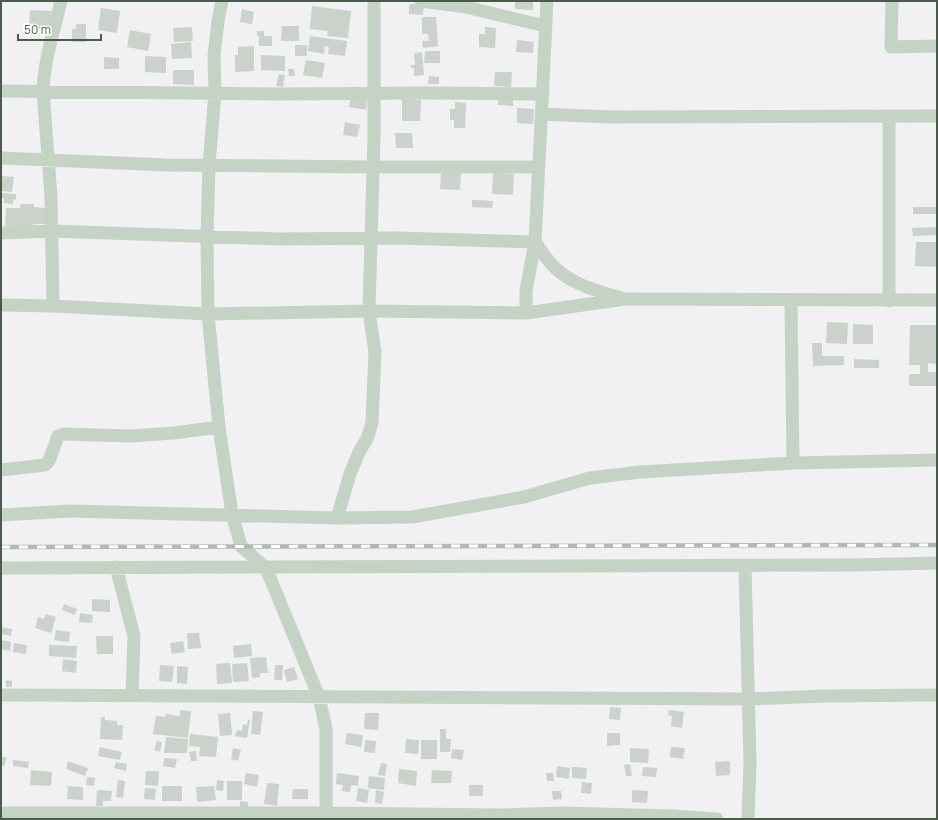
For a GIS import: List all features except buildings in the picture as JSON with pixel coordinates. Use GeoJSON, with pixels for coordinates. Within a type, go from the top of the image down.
{"type":"FeatureCollection","features":[{"type":"Feature","properties":{"kind":"street"},"geometry":{"type":"LineString","coordinates":[[53,306],[49,159],[43,91],[44,76],[52,32],[61,1]]}},
{"type":"Feature","properties":{"kind":"street"},"geometry":{"type":"LineString","coordinates":[[222,1],[214,56],[215,93],[209,165],[207,237],[208,314],[219,427],[232,514],[241,546],[266,568],[319,697],[326,729],[326,816]]}},
{"type":"Feature","properties":{"kind":"street"},"geometry":{"type":"LineString","coordinates":[[337,518],[350,474],[359,452],[367,440],[372,423],[375,352],[369,311],[373,167],[374,1]]}},
{"type":"Feature","properties":{"kind":"street"},"geometry":{"type":"LineString","coordinates":[[420,1],[466,7],[545,26]]}},
{"type":"Feature","properties":{"kind":"street"},"geometry":{"type":"LineString","coordinates":[[526,313],[526,291],[535,242],[547,1]]}},
{"type":"Feature","properties":{"kind":"street"},"geometry":{"type":"LineString","coordinates":[[892,1],[892,47],[937,46]]}},
{"type":"Feature","properties":{"kind":"street"},"geometry":{"type":"LineString","coordinates":[[1,91],[543,94]]}},
{"type":"Feature","properties":{"kind":"street"},"geometry":{"type":"LineString","coordinates":[[542,114],[610,116],[937,116]]}},
{"type":"Feature","properties":{"kind":"street"},"geometry":{"type":"LineString","coordinates":[[888,116],[889,301]]}},
{"type":"Feature","properties":{"kind":"street"},"geometry":{"type":"LineString","coordinates":[[1,158],[166,165],[538,167]]}},
{"type":"Feature","properties":{"kind":"street"},"geometry":{"type":"LineString","coordinates":[[1,233],[52,230],[207,237],[404,238],[535,242],[554,266],[569,278],[587,288],[625,299]]}},
{"type":"Feature","properties":{"kind":"street"},"geometry":{"type":"LineString","coordinates":[[1,305],[53,306],[208,314],[369,311],[526,313],[625,299],[791,301],[937,300]]}},
{"type":"Feature","properties":{"kind":"street"},"geometry":{"type":"LineString","coordinates":[[791,301],[793,463]]}},
{"type":"Feature","properties":{"kind":"street"},"geometry":{"type":"LineString","coordinates":[[1,470],[45,465],[49,461],[58,436],[63,434],[130,436],[174,434],[219,427]]}},
{"type":"Feature","properties":{"kind":"street"},"geometry":{"type":"LineString","coordinates":[[1,515],[70,511],[232,514],[337,518],[412,517],[524,498],[590,478],[640,472],[793,463],[937,460]]}},
{"type":"Feature","properties":{"kind":"street"},"geometry":{"type":"LineString","coordinates":[[1,568],[853,566],[937,563]]}},
{"type":"Feature","properties":{"kind":"street"},"geometry":{"type":"LineString","coordinates":[[745,566],[750,762],[748,819]]}},
{"type":"Feature","properties":{"kind":"street"},"geometry":{"type":"LineString","coordinates":[[116,567],[134,636],[132,696]]}},
{"type":"Feature","properties":{"kind":"street"},"geometry":{"type":"LineString","coordinates":[[1,695],[749,699],[824,696],[937,695]]}},
{"type":"Feature","properties":{"kind":"street"},"geometry":{"type":"LineString","coordinates":[[1,813],[326,816],[490,816],[563,813],[673,816],[717,819]]}},
{"type":"Feature","properties":{"kind":"railway"},"geometry":{"type":"LineString","coordinates":[[1,547],[937,545]]}}]}
